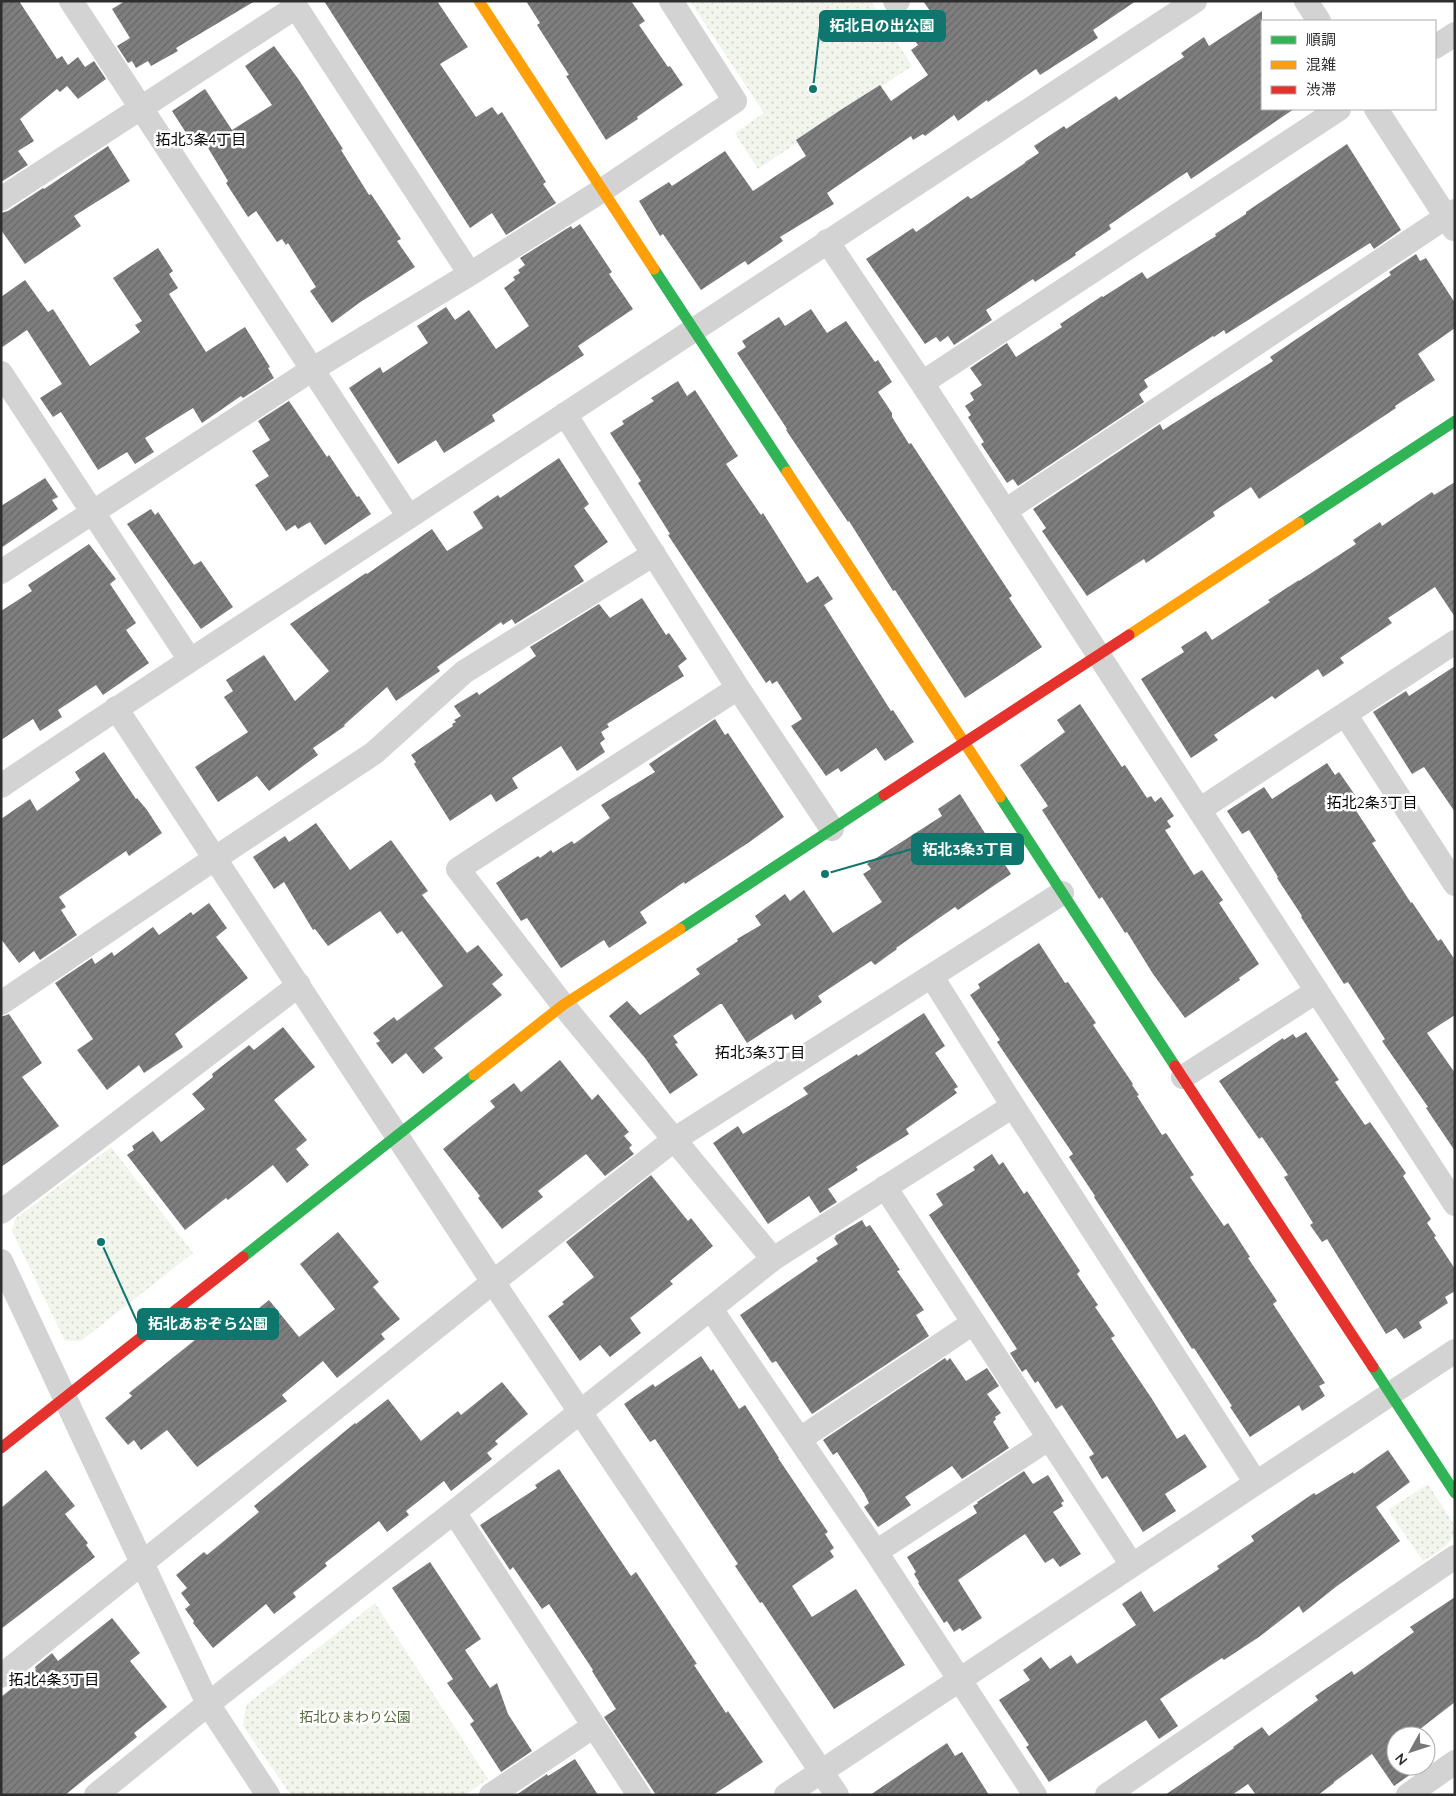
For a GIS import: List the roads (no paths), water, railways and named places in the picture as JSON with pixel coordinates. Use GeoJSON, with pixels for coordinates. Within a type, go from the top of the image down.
{"type":"FeatureCollection","features":[{"type":"Feature","properties":{"kind":"street"},"geometry":{"type":"LineString","coordinates":[[71,1],[409,517]]}},
{"type":"Feature","properties":{"kind":"street"},"geometry":{"type":"LineString","coordinates":[[479,1],[604,189],[693,329],[1455,1493]]}},
{"type":"Feature","properties":{"kind":"street"},"geometry":{"type":"LineString","coordinates":[[1,572],[313,369],[470,274],[604,189],[735,101],[671,1]]}},
{"type":"Feature","properties":{"kind":"street"},"geometry":{"type":"LineString","coordinates":[[1,786],[116,708],[1195,1]]}},
{"type":"Feature","properties":{"kind":"street"},"geometry":{"type":"LineString","coordinates":[[1306,1],[1318,20]]}},
{"type":"Feature","properties":{"kind":"street"},"geometry":{"type":"LineString","coordinates":[[1,199],[294,4],[470,274]]}},
{"type":"Feature","properties":{"kind":"street"},"geometry":{"type":"LineString","coordinates":[[1436,46],[1455,34]]}},
{"type":"Feature","properties":{"kind":"street"},"geometry":{"type":"LineString","coordinates":[[922,383],[1337,110]]}},
{"type":"Feature","properties":{"kind":"street"},"geometry":{"type":"LineString","coordinates":[[1004,511],[1452,220],[1377,110]]}},
{"type":"Feature","properties":{"kind":"street"},"geometry":{"type":"LineString","coordinates":[[827,241],[922,383],[1316,991],[1447,1177],[1455,1204]]}},
{"type":"Feature","properties":{"kind":"street"},"geometry":{"type":"LineString","coordinates":[[1,373],[190,660]]}},
{"type":"Feature","properties":{"kind":"street"},"geometry":{"type":"LineString","coordinates":[[565,414],[738,688],[832,829]]}},
{"type":"Feature","properties":{"kind":"street"},"geometry":{"type":"LineString","coordinates":[[1,1448],[563,1006],[1455,421]]}},
{"type":"Feature","properties":{"kind":"street"},"geometry":{"type":"LineString","coordinates":[[1,1003],[214,858],[374,753],[464,672],[654,554]]}},
{"type":"Feature","properties":{"kind":"street"},"geometry":{"type":"LineString","coordinates":[[1199,810],[1455,642]]}},
{"type":"Feature","properties":{"kind":"street"},"geometry":{"type":"LineString","coordinates":[[738,688],[458,869],[563,1006],[773,1259]]}},
{"type":"Feature","properties":{"kind":"street"},"geometry":{"type":"LineString","coordinates":[[116,708],[396,1136],[837,1795]]}},
{"type":"Feature","properties":{"kind":"street"},"geometry":{"type":"LineString","coordinates":[[1345,714],[1455,884]]}},
{"type":"Feature","properties":{"kind":"street"},"geometry":{"type":"LineString","coordinates":[[1,1676],[493,1282],[675,1139],[1062,893]]}},
{"type":"Feature","properties":{"kind":"street"},"geometry":{"type":"LineString","coordinates":[[932,976],[1013,1106],[1256,1483]]}},
{"type":"Feature","properties":{"kind":"street"},"geometry":{"type":"LineString","coordinates":[[1,1212],[299,985]]}},
{"type":"Feature","properties":{"kind":"street"},"geometry":{"type":"LineString","coordinates":[[1183,1077],[1316,991]]}},
{"type":"Feature","properties":{"kind":"street"},"geometry":{"type":"LineString","coordinates":[[96,1795],[208,1704],[580,1413],[773,1259],[1013,1106]]}},
{"type":"Feature","properties":{"kind":"street"},"geometry":{"type":"LineString","coordinates":[[885,1187],[1132,1565]]}},
{"type":"Feature","properties":{"kind":"street"},"geometry":{"type":"LineString","coordinates":[[1,1261],[208,1704],[268,1795]]}},
{"type":"Feature","properties":{"kind":"street"},"geometry":{"type":"LineString","coordinates":[[710,1309],[876,1552],[1035,1795]]}},
{"type":"Feature","properties":{"kind":"street"},"geometry":{"type":"LineString","coordinates":[[800,1440],[973,1323]]}},
{"type":"Feature","properties":{"kind":"street"},"geometry":{"type":"LineString","coordinates":[[786,1795],[1455,1351]]}},
{"type":"Feature","properties":{"kind":"street"},"geometry":{"type":"LineString","coordinates":[[876,1552],[1048,1439]]}},
{"type":"Feature","properties":{"kind":"street"},"geometry":{"type":"LineString","coordinates":[[454,1512],[639,1795]]}},
{"type":"Feature","properties":{"kind":"street"},"geometry":{"type":"LineString","coordinates":[[1106,1795],[1455,1557]]}},
{"type":"Feature","properties":{"kind":"street"},"geometry":{"type":"LineString","coordinates":[[491,1795],[594,1726]]}},
{"type":"Feature","properties":{"kind":"street"},"geometry":{"type":"LineString","coordinates":[[1408,1795],[1455,1762]]}},
{"type":"Feature","properties":{"kind":"place","name":"拓北日の出公園"},"geometry":{"type":"Point","coordinates":[813,89]}},
{"type":"Feature","properties":{"kind":"place","name":"拓北3条3丁目"},"geometry":{"type":"Point","coordinates":[825,874]}},
{"type":"Feature","properties":{"kind":"place","name":"拓北あおぞら公園"},"geometry":{"type":"Point","coordinates":[101,1242]}},
{"type":"Feature","properties":{"kind":"district","name":"拓北3条4丁目"},"geometry":{"type":"Point","coordinates":[201,139]}},
{"type":"Feature","properties":{"kind":"district","name":"拓北2条3丁目"},"geometry":{"type":"Point","coordinates":[1372,802]}},
{"type":"Feature","properties":{"kind":"district","name":"拓北3条3丁目"},"geometry":{"type":"Point","coordinates":[760,1052]}},
{"type":"Feature","properties":{"kind":"district","name":"拓北4条3丁目"},"geometry":{"type":"Point","coordinates":[54,1679]}},
{"type":"Feature","properties":{"kind":"park label","name":"拓北ひまわり公園"},"geometry":{"type":"Point","coordinates":[355,1717]}}]}
